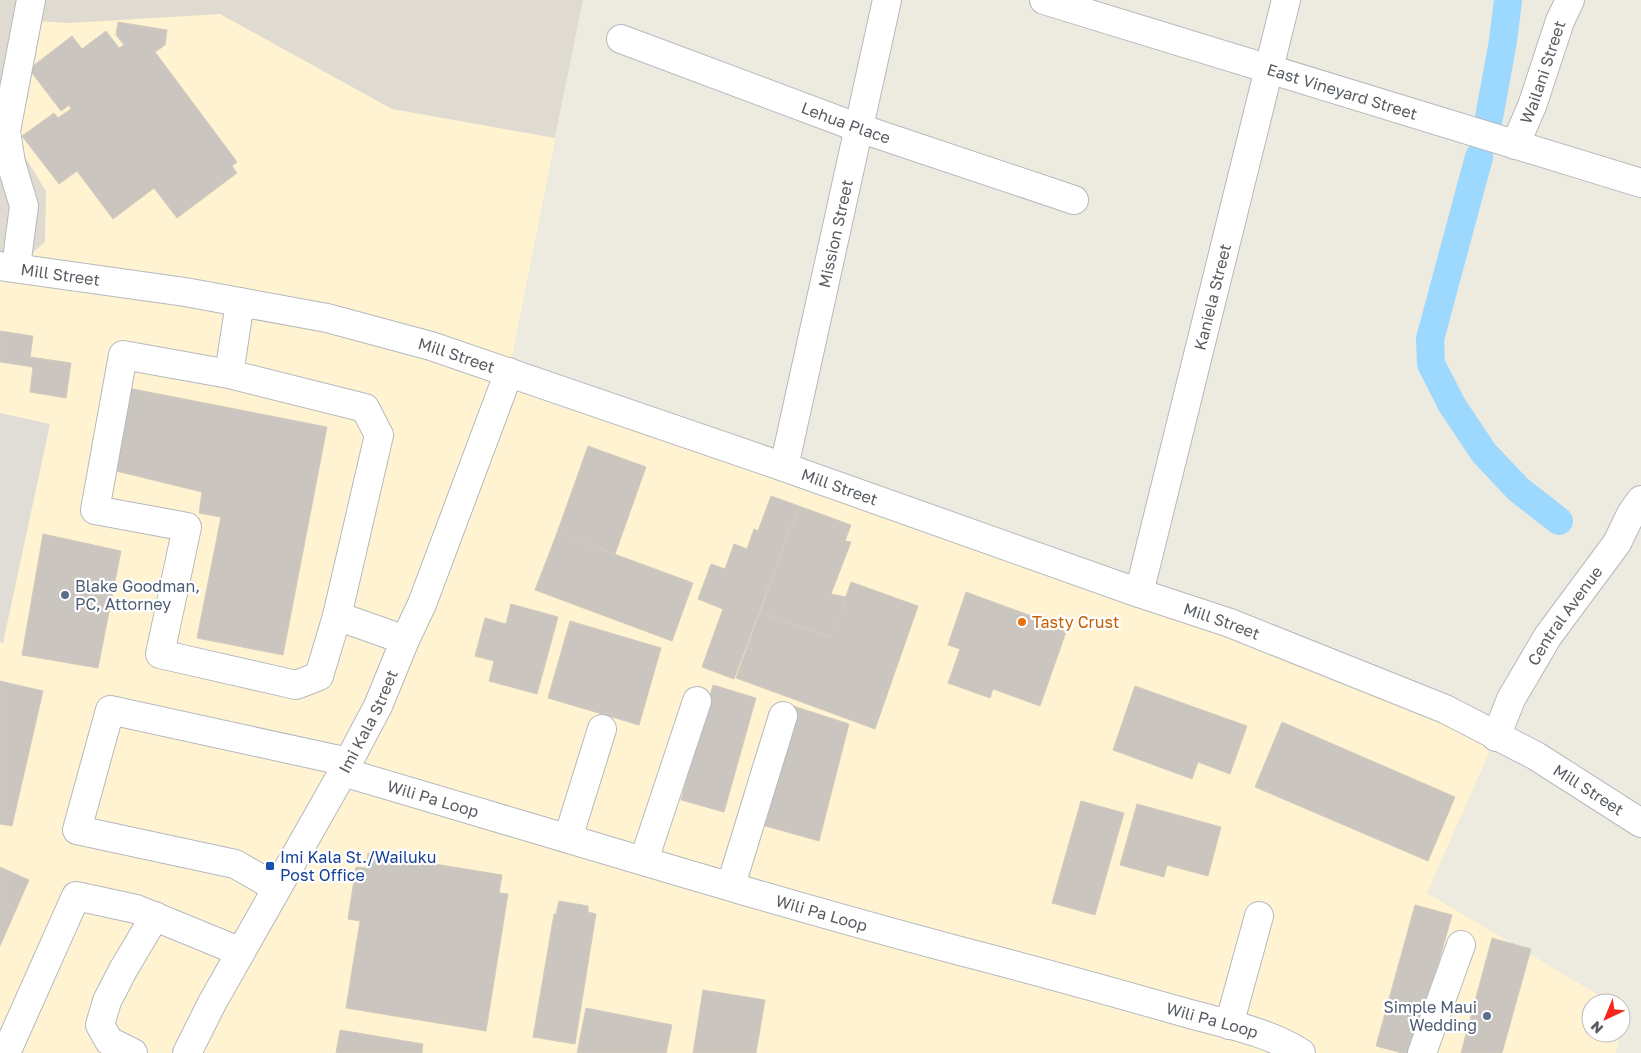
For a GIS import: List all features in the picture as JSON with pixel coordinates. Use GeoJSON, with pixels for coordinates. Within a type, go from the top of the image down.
{"type":"FeatureCollection","features":[{"type":"Feature","properties":{"kind":"street"},"geometry":{"type":"LineString","coordinates":[[8,266],[24,206],[12,163],[6,131],[31,0]]}},
{"type":"Feature","properties":{"kind":"street","name":"Mission Street"},"geometry":{"type":"LineString","coordinates":[[784,467],[887,0]]}},
{"type":"Feature","properties":{"kind":"street","name":"East Vineyard Street"},"geometry":{"type":"LineString","coordinates":[[1044,0],[1641,183]]}},
{"type":"Feature","properties":{"kind":"street","name":"Kaniela Street"},"geometry":{"type":"LineString","coordinates":[[1140,593],[1286,0]]}},
{"type":"Feature","properties":{"kind":"street","name":"Wailani Street"},"geometry":{"type":"LineString","coordinates":[[1516,145],[1532,106],[1560,21],[1570,0]]}},
{"type":"Feature","properties":{"kind":"street","name":"Lehua Place"},"geometry":{"type":"LineString","coordinates":[[620,39],[860,128],[1074,200]]}},
{"type":"Feature","properties":{"kind":"street","name":"Mill Street"},"geometry":{"type":"LineString","coordinates":[[8,266],[185,292],[346,323],[431,346],[509,372],[1230,624],[1445,709],[1536,756],[1641,823]]}},
{"type":"Feature","properties":{"kind":"street"},"geometry":{"type":"LineString","coordinates":[[230,374],[240,302]]}},
{"type":"Feature","properties":{"kind":"street"},"geometry":{"type":"LineString","coordinates":[[124,355],[230,374],[365,408],[380,435],[337,616],[320,676],[296,684],[160,654],[187,527],[95,510],[124,355]]}},
{"type":"Feature","properties":{"kind":"street","name":"Imi Kala Street"},"geometry":{"type":"LineString","coordinates":[[187,1053],[212,1003],[378,706],[422,604],[509,372]]}},
{"type":"Feature","properties":{"kind":"street","name":"Central Avenue"},"geometry":{"type":"LineString","coordinates":[[1496,737],[1511,699],[1548,636],[1617,543],[1638,510]]}},
{"type":"Feature","properties":{"kind":"street"},"geometry":{"type":"LineString","coordinates":[[337,616],[405,640]]}},
{"type":"Feature","properties":{"kind":"street"},"geometry":{"type":"LineString","coordinates":[[644,860],[698,701]]}},
{"type":"Feature","properties":{"kind":"street","name":"Wili Pa Loop"},"geometry":{"type":"LineString","coordinates":[[277,888],[236,864],[77,830],[110,710],[345,767],[568,838],[731,886],[882,930],[1271,1037],[1301,1053]]}},
{"type":"Feature","properties":{"kind":"street"},"geometry":{"type":"LineString","coordinates":[[731,886],[783,716]]}},
{"type":"Feature","properties":{"kind":"street"},"geometry":{"type":"LineString","coordinates":[[568,838],[602,730]]}},
{"type":"Feature","properties":{"kind":"street"},"geometry":{"type":"LineString","coordinates":[[6,1053],[76,896],[136,909],[241,952]]}},
{"type":"Feature","properties":{"kind":"street"},"geometry":{"type":"LineString","coordinates":[[121,1051],[109,1041],[100,1025],[107,1001],[155,916]]}},
{"type":"Feature","properties":{"kind":"street"},"geometry":{"type":"LineString","coordinates":[[1229,1025],[1259,916]]}},
{"type":"Feature","properties":{"kind":"street"},"geometry":{"type":"LineString","coordinates":[[1422,1053],[1461,944]]}},
{"type":"Feature","properties":{"kind":"shaded area"},"geometry":{"type":"Polygon","coordinates":[[[0,0],[583,0],[509,372],[784,467],[1496,737],[1427,893],[1595,993],[1581,993],[1581,1043],[1618,1043],[1616,1053],[0,1053],[0,0]]]}},
{"type":"Feature","properties":{"kind":"shaded area"},"geometry":{"type":"Polygon","coordinates":[[[0,0],[583,0],[555,138],[392,109],[220,14],[69,23],[36,21],[17,144],[46,191],[45,242],[16,267],[0,266],[0,0]]]}},
{"type":"Feature","properties":{"kind":"shaded area"},"geometry":{"type":"Polygon","coordinates":[[[0,413],[50,424],[3,643],[0,642],[0,413]]]}},
{"type":"Feature","properties":{"kind":"building"},"geometry":{"type":"Polygon","coordinates":[[[118,22],[167,30],[165,45],[155,52],[237,162],[232,166],[237,173],[177,218],[154,188],[113,219],[77,171],[59,184],[22,136],[54,113],[58,118],[71,109],[69,105],[61,111],[29,69],[72,36],[82,49],[106,31],[119,48],[124,45],[116,35],[118,22]]]}},
{"type":"Feature","properties":{"kind":"building"},"geometry":{"type":"Polygon","coordinates":[[[0,331],[33,336],[30,357],[71,363],[66,398],[30,392],[33,367],[0,362],[0,331]]]}},
{"type":"Feature","properties":{"kind":"building"},"geometry":{"type":"Polygon","coordinates":[[[123,387],[327,427],[283,655],[197,638],[221,517],[199,513],[202,492],[108,469],[123,387]]]}},
{"type":"Feature","properties":{"kind":"building"},"geometry":{"type":"Polygon","coordinates":[[[588,446],[646,467],[615,554],[557,533],[588,446]]]}},
{"type":"Feature","properties":{"kind":"building"},"geometry":{"type":"Polygon","coordinates":[[[771,496],[799,506],[734,679],[702,667],[723,609],[698,599],[711,564],[725,569],[734,544],[747,549],[754,529],[758,531],[771,496]]]}},
{"type":"Feature","properties":{"kind":"building"},"geometry":{"type":"Polygon","coordinates":[[[799,506],[851,525],[845,541],[851,542],[831,594],[846,597],[831,638],[760,612],[799,506]]]}},
{"type":"Feature","properties":{"kind":"building"},"geometry":{"type":"Polygon","coordinates":[[[557,533],[693,583],[672,641],[535,590],[557,533]]]}},
{"type":"Feature","properties":{"kind":"building"},"geometry":{"type":"Polygon","coordinates":[[[43,534],[121,551],[98,668],[22,655],[43,534]]]}},
{"type":"Feature","properties":{"kind":"building"},"geometry":{"type":"Polygon","coordinates":[[[851,582],[918,606],[875,729],[736,678],[760,612],[831,638],[851,582]]]}},
{"type":"Feature","properties":{"kind":"building"},"geometry":{"type":"Polygon","coordinates":[[[966,592],[1067,629],[1040,706],[993,689],[990,698],[948,683],[960,649],[948,645],[966,592]]]}},
{"type":"Feature","properties":{"kind":"building"},"geometry":{"type":"Polygon","coordinates":[[[511,604],[558,617],[537,694],[489,681],[494,661],[475,656],[485,618],[506,624],[511,604]]]}},
{"type":"Feature","properties":{"kind":"building"},"geometry":{"type":"Polygon","coordinates":[[[570,621],[661,648],[639,725],[548,698],[570,621]]]}},
{"type":"Feature","properties":{"kind":"building"},"geometry":{"type":"Polygon","coordinates":[[[0,681],[43,691],[12,826],[0,824],[0,681]]]}},
{"type":"Feature","properties":{"kind":"building"},"geometry":{"type":"Polygon","coordinates":[[[713,685],[756,698],[724,812],[681,800],[713,685]]]}},
{"type":"Feature","properties":{"kind":"building"},"geometry":{"type":"Polygon","coordinates":[[[1135,686],[1247,726],[1230,774],[1198,762],[1192,779],[1113,750],[1135,686]]]}},
{"type":"Feature","properties":{"kind":"building"},"geometry":{"type":"Polygon","coordinates":[[[790,705],[849,724],[819,841],[758,824],[790,705]]]}},
{"type":"Feature","properties":{"kind":"building"},"geometry":{"type":"Polygon","coordinates":[[[1282,722],[1455,797],[1428,861],[1255,787],[1282,722]]]}},
{"type":"Feature","properties":{"kind":"building"},"geometry":{"type":"Polygon","coordinates":[[[1081,801],[1124,813],[1095,915],[1052,903],[1081,801]]]}},
{"type":"Feature","properties":{"kind":"building"},"geometry":{"type":"Polygon","coordinates":[[[1137,804],[1221,827],[1208,876],[1167,865],[1164,877],[1120,865],[1137,804]]]}},
{"type":"Feature","properties":{"kind":"building"},"geometry":{"type":"Polygon","coordinates":[[[368,853],[502,875],[499,893],[508,894],[486,1031],[346,1008],[360,921],[348,919],[356,867],[366,868],[368,853]]]}},
{"type":"Feature","properties":{"kind":"building"},"geometry":{"type":"Polygon","coordinates":[[[0,867],[29,880],[0,946],[0,867]]]}},
{"type":"Feature","properties":{"kind":"building"},"geometry":{"type":"Polygon","coordinates":[[[559,901],[588,906],[588,912],[596,914],[575,1044],[533,1037],[554,914],[556,914],[559,901]]]}},
{"type":"Feature","properties":{"kind":"building"},"geometry":{"type":"Polygon","coordinates":[[[1415,905],[1452,915],[1413,1053],[1402,1053],[1376,1046],[1415,905]]]}},
{"type":"Feature","properties":{"kind":"building"},"geometry":{"type":"Polygon","coordinates":[[[1492,938],[1531,949],[1502,1053],[1461,1053],[1492,938]]]}},
{"type":"Feature","properties":{"kind":"building"},"geometry":{"type":"Polygon","coordinates":[[[703,990],[765,1000],[756,1053],[693,1053],[703,990]]]}},
{"type":"Feature","properties":{"kind":"building"},"geometry":{"type":"Polygon","coordinates":[[[586,1008],[672,1025],[666,1053],[577,1053],[586,1008]]]}},
{"type":"Feature","properties":{"kind":"building"},"geometry":{"type":"Polygon","coordinates":[[[340,1030],[423,1044],[422,1053],[336,1053],[340,1030]]]}},
{"type":"Feature","properties":{"kind":"waterway"},"geometry":{"type":"LineString","coordinates":[[1488,123],[1503,41],[1508,0]]}},
{"type":"Feature","properties":{"kind":"waterway"},"geometry":{"type":"LineString","coordinates":[[1479,157],[1430,339],[1431,364],[1452,405],[1484,453],[1518,489],[1559,521]]}},
{"type":"Feature","properties":{"kind":"place","name":"Blake Goodman, PC, Attorney"},"geometry":{"type":"Point","coordinates":[65,595]}},
{"type":"Feature","properties":{"kind":"place","name":"Tasty Crust"},"geometry":{"type":"Point","coordinates":[1022,622]}},
{"type":"Feature","properties":{"kind":"place","name":"Imi Kala St./Wailuku Post Office"},"geometry":{"type":"Point","coordinates":[270,866]}},
{"type":"Feature","properties":{"kind":"place","name":"Simple Maui Wedding"},"geometry":{"type":"Point","coordinates":[1487,1016]}}]}
